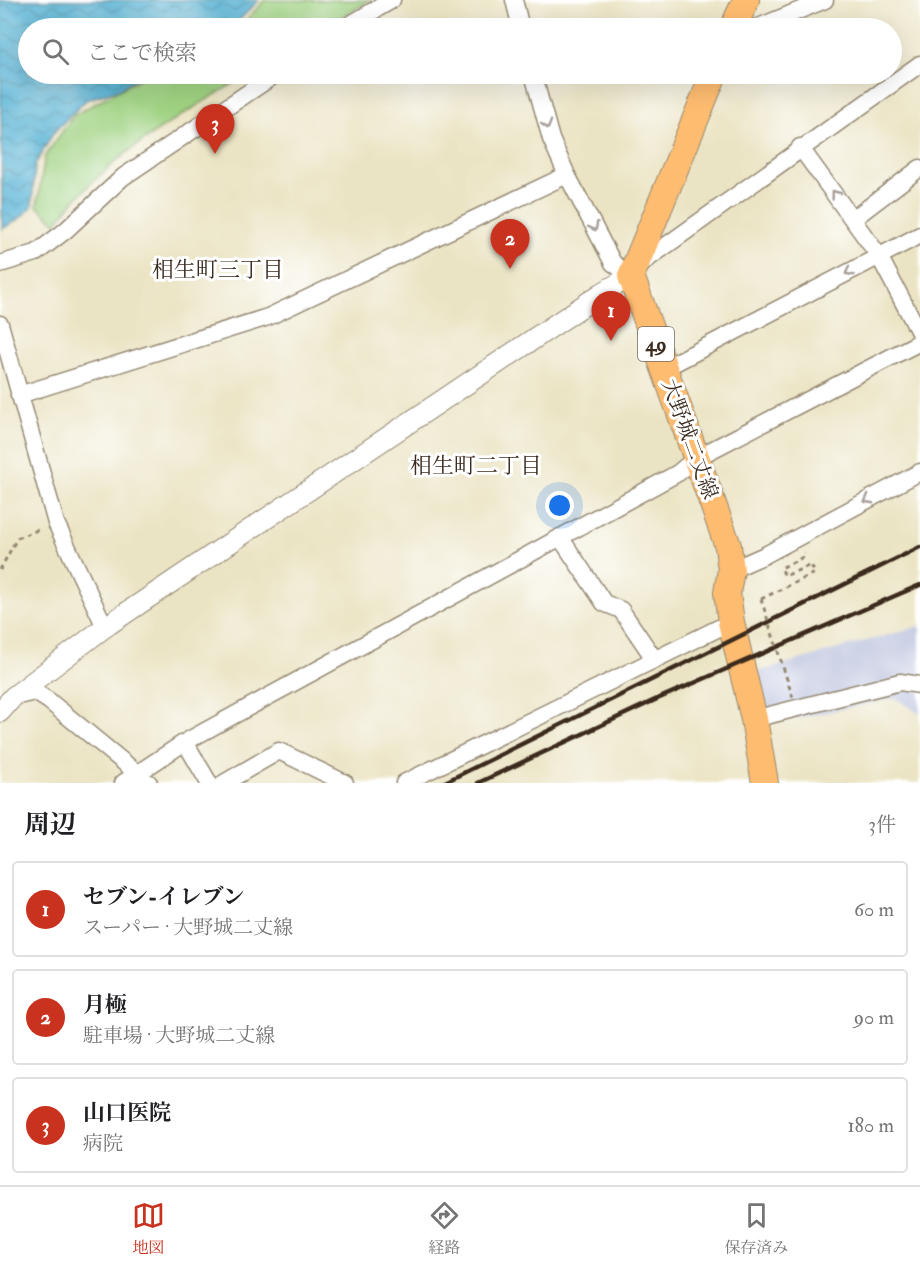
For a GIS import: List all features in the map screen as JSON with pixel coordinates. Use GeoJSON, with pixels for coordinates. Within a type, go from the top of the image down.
{"type":"FeatureCollection","features":[{"type":"Feature","properties":{"kind":"main road"},"geometry":{"type":"LineString","coordinates":[[738,18],[746,0]]}},
{"type":"Feature","properties":{"kind":"main road"},"geometry":{"type":"LineString","coordinates":[[631,276],[710,84]]}},
{"type":"Feature","properties":{"kind":"main road","name":"大野城二丈線"},"geometry":{"type":"LineString","coordinates":[[631,276],[728,546],[731,570],[727,593],[731,622],[754,719],[765,783]]}},
{"type":"Feature","properties":{"kind":"street"},"geometry":{"type":"LineString","coordinates":[[361,18],[392,0]]}},
{"type":"Feature","properties":{"kind":"street"},"geometry":{"type":"LineString","coordinates":[[514,0],[518,18]]}},
{"type":"Feature","properties":{"kind":"street"},"geometry":{"type":"LineString","coordinates":[[781,18],[825,0]]}},
{"type":"Feature","properties":{"kind":"street"},"geometry":{"type":"LineString","coordinates":[[902,76],[920,64]]}},
{"type":"Feature","properties":{"kind":"street"},"geometry":{"type":"LineString","coordinates":[[0,264],[36,253],[65,231],[123,177],[261,84]]}},
{"type":"Feature","properties":{"kind":"street"},"geometry":{"type":"LineString","coordinates":[[536,84],[551,139],[567,175],[613,263],[631,276]]}},
{"type":"Feature","properties":{"kind":"street"},"geometry":{"type":"LineString","coordinates":[[0,712],[7,696],[105,627],[602,293],[631,276],[646,260],[713,214],[800,147],[891,84]]}},
{"type":"Feature","properties":{"kind":"street"},"geometry":{"type":"LineString","coordinates":[[800,147],[879,256],[920,334]]}},
{"type":"Feature","properties":{"kind":"street"},"geometry":{"type":"LineString","coordinates":[[853,219],[920,168]]}},
{"type":"Feature","properties":{"kind":"street"},"geometry":{"type":"LineString","coordinates":[[20,395],[268,317],[567,175]]}},
{"type":"Feature","properties":{"kind":"street"},"geometry":{"type":"LineString","coordinates":[[665,368],[920,235]]}},
{"type":"Feature","properties":{"kind":"street"},"geometry":{"type":"LineString","coordinates":[[0,324],[56,523],[105,627]]}},
{"type":"Feature","properties":{"kind":"street"},"geometry":{"type":"LineString","coordinates":[[7,696],[35,692],[42,696],[137,780],[185,742],[678,472],[696,458],[920,342]]}},
{"type":"Feature","properties":{"kind":"street"},"geometry":{"type":"LineString","coordinates":[[731,570],[765,555],[920,472]]}},
{"type":"Feature","properties":{"kind":"street"},"geometry":{"type":"LineString","coordinates":[[560,537],[604,603],[621,610],[655,660]]}},
{"type":"Feature","properties":{"kind":"street"},"geometry":{"type":"LineString","coordinates":[[404,783],[731,622]]}},
{"type":"Feature","properties":{"kind":"street"},"geometry":{"type":"LineString","coordinates":[[754,719],[900,682],[920,685]]}},
{"type":"Feature","properties":{"kind":"street"},"geometry":{"type":"LineString","coordinates":[[185,742],[209,783]]}},
{"type":"Feature","properties":{"kind":"street"},"geometry":{"type":"LineString","coordinates":[[224,783],[279,751],[345,783]]}},
{"type":"Feature","properties":{"kind":"path"},"geometry":{"type":"LineString","coordinates":[[0,570],[17,538],[56,523]]}},
{"type":"Feature","properties":{"kind":"path"},"geometry":{"type":"LineString","coordinates":[[793,698],[761,599],[814,573],[811,565],[785,576],[782,568],[805,556]]}},
{"type":"Feature","properties":{"kind":"shaded area"},"geometry":{"type":"Polygon","coordinates":[[[920,626],[920,714],[896,698],[764,725],[753,673],[920,626]]]}},
{"type":"Feature","properties":{"kind":"green space"},"geometry":{"type":"Polygon","coordinates":[[[265,0],[371,0],[340,18],[248,18],[265,0]]]}},
{"type":"Feature","properties":{"kind":"green space"},"geometry":{"type":"Polygon","coordinates":[[[130,84],[233,84],[145,139],[97,178],[56,223],[37,206],[45,156],[74,115],[130,84]]]}},
{"type":"Feature","properties":{"kind":"water"},"geometry":{"type":"Polygon","coordinates":[[[0,0],[259,0],[242,18],[18,18],[18,84],[127,84],[86,100],[54,132],[35,165],[32,207],[18,220],[2,229],[0,0]]]}},
{"type":"Feature","properties":{"kind":"railway"},"geometry":{"type":"LineString","coordinates":[[443,783],[920,547]]}},
{"type":"Feature","properties":{"kind":"railway"},"geometry":{"type":"LineString","coordinates":[[478,783],[655,700],[920,585]]}},
{"type":"Feature","properties":{"kind":"place","name":"山口医院"},"geometry":{"type":"Point","coordinates":[215,154]}},
{"type":"Feature","properties":{"kind":"place","name":"月極"},"geometry":{"type":"Point","coordinates":[510,269]}},
{"type":"Feature","properties":{"kind":"place","name":"セブン-イレブン"},"geometry":{"type":"Point","coordinates":[611,341]}},
{"type":"Feature","properties":{"kind":"district","name":"相生町三丁目"},"geometry":{"type":"Point","coordinates":[218,269]}},
{"type":"Feature","properties":{"kind":"district","name":"相生町二丁目"},"geometry":{"type":"Point","coordinates":[476,465]}}]}
